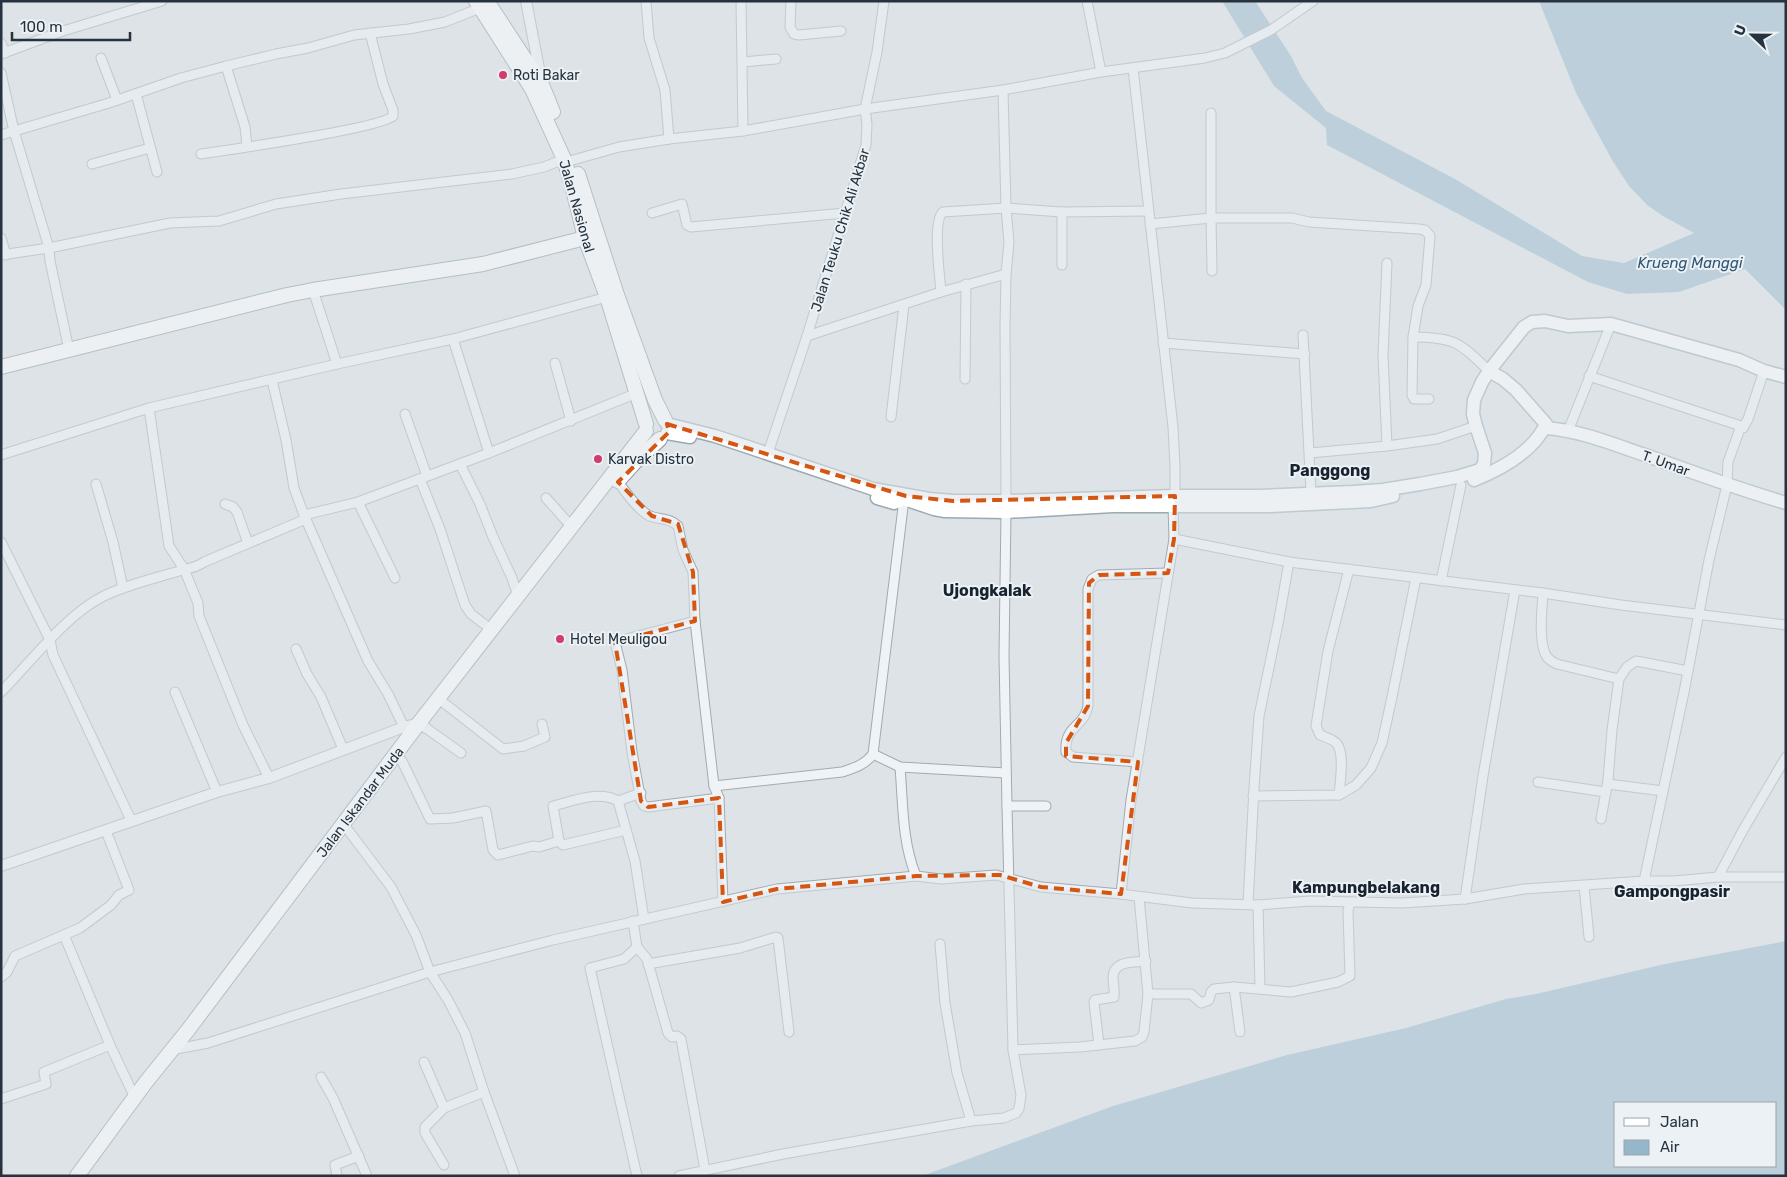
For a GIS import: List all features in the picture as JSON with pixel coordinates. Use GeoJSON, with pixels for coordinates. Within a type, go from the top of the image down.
{"type":"FeatureCollection","features":[{"type":"Feature","properties":{"kind":"highway","name":"Jalan Nasional"},"geometry":{"type":"LineString","coordinates":[[481,3],[542,85],[664,429]]}},
{"type":"Feature","properties":{"kind":"highway","name":"Jalan Nasional"},"geometry":{"type":"LineString","coordinates":[[481,3],[532,89],[573,172],[585,238],[607,297],[646,428]]}},
{"type":"Feature","properties":{"kind":"highway"},"geometry":{"type":"LineString","coordinates":[[1,367],[313,290],[483,264],[585,238]]}},
{"type":"Feature","properties":{"kind":"highway"},"geometry":{"type":"LineString","coordinates":[[657,417],[664,429],[651,438],[646,428],[652,418],[657,417]]}},
{"type":"Feature","properties":{"kind":"highway","name":"Jalan Iskandar Muda"},"geometry":{"type":"LineString","coordinates":[[103,1149],[169,1065],[188,1030],[422,725],[646,428]]}},
{"type":"Feature","properties":{"kind":"highway","name":"Jalan Iskandar Muda"},"geometry":{"type":"LineString","coordinates":[[77,1176],[92,1167],[135,1098],[177,1049],[402,761],[422,725],[444,703],[618,482],[664,429]]}},
{"type":"Feature","properties":{"kind":"main road"},"geometry":{"type":"LineString","coordinates":[[664,429],[894,503],[904,499],[934,510],[1174,501],[1383,490],[1477,472],[1484,464],[1486,458],[1473,414],[1474,400],[1489,370],[1524,327],[1540,321],[1568,326],[1611,324],[1739,360],[1764,371],[1786,377]]}},
{"type":"Feature","properties":{"kind":"main road"},"geometry":{"type":"LineString","coordinates":[[1174,501],[1270,506],[1327,504],[1371,500],[1461,485],[1479,478],[1510,461],[1534,442],[1546,424],[1503,379],[1489,370]]}},
{"type":"Feature","properties":{"kind":"main road","name":"T. Umar"},"geometry":{"type":"LineString","coordinates":[[1545,428],[1568,431],[1630,450],[1727,485],[1786,503]]}},
{"type":"Feature","properties":{"kind":"main road"},"geometry":{"type":"LineString","coordinates":[[664,429],[715,436],[859,485],[892,494],[1006,506]]}},
{"type":"Feature","properties":{"kind":"street"},"geometry":{"type":"LineString","coordinates":[[1,43],[3,53],[63,31],[162,1]]}},
{"type":"Feature","properties":{"kind":"street"},"geometry":{"type":"LineString","coordinates":[[526,1],[542,85]]}},
{"type":"Feature","properties":{"kind":"street"},"geometry":{"type":"LineString","coordinates":[[646,1],[649,38],[665,90],[669,139]]}},
{"type":"Feature","properties":{"kind":"street"},"geometry":{"type":"LineString","coordinates":[[741,1],[743,131]]}},
{"type":"Feature","properties":{"kind":"street"},"geometry":{"type":"LineString","coordinates":[[791,1],[790,28],[794,34],[841,31]]}},
{"type":"Feature","properties":{"kind":"street","name":"Jalan Teuku Chik Ali Akbar"},"geometry":{"type":"LineString","coordinates":[[768,453],[807,336],[866,145],[867,124],[865,109],[877,52],[884,1]]}},
{"type":"Feature","properties":{"kind":"street"},"geometry":{"type":"LineString","coordinates":[[1087,1],[1100,72]]}},
{"type":"Feature","properties":{"kind":"street"},"geometry":{"type":"LineString","coordinates":[[1,238],[4,255],[170,223],[219,221],[276,204],[376,189],[512,174],[544,167],[573,172],[619,147],[669,139],[743,131],[865,109],[1003,90],[1100,72],[1205,58],[1231,50],[1272,30],[1314,1]]}},
{"type":"Feature","properties":{"kind":"street"},"geometry":{"type":"LineString","coordinates":[[1,135],[226,66],[308,48],[354,35],[386,32],[445,22],[481,3]]}},
{"type":"Feature","properties":{"kind":"street"},"geometry":{"type":"LineString","coordinates":[[201,154],[324,134],[380,122],[392,117],[393,110],[383,84],[370,33]]}},
{"type":"Feature","properties":{"kind":"street"},"geometry":{"type":"LineString","coordinates":[[101,58],[117,100]]}},
{"type":"Feature","properties":{"kind":"street"},"geometry":{"type":"LineString","coordinates":[[743,62],[776,59]]}},
{"type":"Feature","properties":{"kind":"street"},"geometry":{"type":"LineString","coordinates":[[226,66],[245,126],[248,146]]}},
{"type":"Feature","properties":{"kind":"street"},"geometry":{"type":"LineString","coordinates":[[1121,894],[1131,800],[1174,539],[1176,466],[1133,68]]}},
{"type":"Feature","properties":{"kind":"street"},"geometry":{"type":"LineString","coordinates":[[1,73],[14,131],[48,248],[69,350]]}},
{"type":"Feature","properties":{"kind":"street"},"geometry":{"type":"LineString","coordinates":[[679,1176],[783,1154],[971,1121],[1004,1118],[1019,1110],[1021,1095],[1013,1050],[1006,806],[1004,656],[1006,274],[1009,242],[1006,208],[1003,90]]}},
{"type":"Feature","properties":{"kind":"street"},"geometry":{"type":"LineString","coordinates":[[136,94],[157,172]]}},
{"type":"Feature","properties":{"kind":"street"},"geometry":{"type":"LineString","coordinates":[[1211,113],[1212,271]]}},
{"type":"Feature","properties":{"kind":"street"},"geometry":{"type":"LineString","coordinates":[[92,164],[150,148]]}},
{"type":"Feature","properties":{"kind":"street"},"geometry":{"type":"LineString","coordinates":[[652,213],[682,204],[687,225],[690,228],[845,213]]}},
{"type":"Feature","properties":{"kind":"street"},"geometry":{"type":"LineString","coordinates":[[941,292],[938,221],[940,214],[945,212],[1006,208],[1062,212],[1148,211]]}},
{"type":"Feature","properties":{"kind":"street"},"geometry":{"type":"LineString","coordinates":[[1062,212],[1062,265]]}},
{"type":"Feature","properties":{"kind":"street"},"geometry":{"type":"LineString","coordinates":[[1150,224],[1211,218],[1292,218],[1309,222],[1425,230],[1430,236],[1426,285],[1418,306],[1414,337],[1412,398],[1416,400],[1429,399]]}},
{"type":"Feature","properties":{"kind":"street"},"geometry":{"type":"LineString","coordinates":[[1387,263],[1383,362],[1387,446]]}},
{"type":"Feature","properties":{"kind":"street"},"geometry":{"type":"LineString","coordinates":[[807,336],[904,306],[966,284],[1006,274]]}},
{"type":"Feature","properties":{"kind":"street"},"geometry":{"type":"LineString","coordinates":[[965,379],[966,284]]}},
{"type":"Feature","properties":{"kind":"street"},"geometry":{"type":"LineString","coordinates":[[313,290],[337,364]]}},
{"type":"Feature","properties":{"kind":"street"},"geometry":{"type":"LineString","coordinates":[[1,455],[149,408],[454,339],[607,297]]}},
{"type":"Feature","properties":{"kind":"street"},"geometry":{"type":"LineString","coordinates":[[891,417],[904,306]]}},
{"type":"Feature","properties":{"kind":"street"},"geometry":{"type":"LineString","coordinates":[[1568,431],[1611,324]]}},
{"type":"Feature","properties":{"kind":"street"},"geometry":{"type":"LineString","coordinates":[[1303,335],[1311,493]]}},
{"type":"Feature","properties":{"kind":"street"},"geometry":{"type":"LineString","coordinates":[[1414,337],[1438,337],[1457,343],[1489,370]]}},
{"type":"Feature","properties":{"kind":"street"},"geometry":{"type":"LineString","coordinates":[[454,339],[489,453]]}},
{"type":"Feature","properties":{"kind":"street"},"geometry":{"type":"LineString","coordinates":[[1162,343],[1305,354]]}},
{"type":"Feature","properties":{"kind":"street"},"geometry":{"type":"LineString","coordinates":[[555,363],[571,420]]}},
{"type":"Feature","properties":{"kind":"street"},"geometry":{"type":"LineString","coordinates":[[1589,376],[1743,428],[1748,420],[1764,371]]}},
{"type":"Feature","properties":{"kind":"street"},"geometry":{"type":"LineString","coordinates":[[272,380],[286,440],[294,488],[368,661],[388,694],[404,728]]}},
{"type":"Feature","properties":{"kind":"street"},"geometry":{"type":"LineString","coordinates":[[1,692],[75,615],[101,597],[123,588],[184,569],[197,567],[204,562],[305,517],[358,502],[460,464],[637,393]]}},
{"type":"Feature","properties":{"kind":"street"},"geometry":{"type":"LineString","coordinates":[[149,408],[169,546],[184,569],[198,604],[199,616],[244,725],[269,778]]}},
{"type":"Feature","properties":{"kind":"street"},"geometry":{"type":"LineString","coordinates":[[405,414],[423,477],[465,605],[471,614],[492,630]]}},
{"type":"Feature","properties":{"kind":"street"},"geometry":{"type":"LineString","coordinates":[[1310,453],[1437,439],[1476,426]]}},
{"type":"Feature","properties":{"kind":"street"},"geometry":{"type":"LineString","coordinates":[[1644,881],[1709,560],[1727,485],[1728,462],[1741,426]]}},
{"type":"Feature","properties":{"kind":"street"},"geometry":{"type":"LineString","coordinates":[[460,464],[480,504],[518,596]]}},
{"type":"Feature","properties":{"kind":"street"},"geometry":{"type":"LineString","coordinates":[[618,482],[644,512],[671,521],[678,526],[683,550],[693,572],[695,621],[714,786],[719,798],[722,902]]}},
{"type":"Feature","properties":{"kind":"street"},"geometry":{"type":"LineString","coordinates":[[96,484],[113,542],[123,588]]}},
{"type":"Feature","properties":{"kind":"street"},"geometry":{"type":"LineString","coordinates":[[1441,581],[1461,485]]}},
{"type":"Feature","properties":{"kind":"street"},"geometry":{"type":"LineString","coordinates":[[546,498],[571,526]]}},
{"type":"Feature","properties":{"kind":"street"},"geometry":{"type":"LineString","coordinates":[[714,786],[842,772],[856,768],[866,762],[872,754],[904,499]]}},
{"type":"Feature","properties":{"kind":"street"},"geometry":{"type":"LineString","coordinates":[[358,502],[394,578]]}},
{"type":"Feature","properties":{"kind":"street"},"geometry":{"type":"LineString","coordinates":[[225,504],[233,507],[237,512],[248,543]]}},
{"type":"Feature","properties":{"kind":"street"},"geometry":{"type":"LineString","coordinates":[[1174,539],[1288,562],[1786,625]]}},
{"type":"Feature","properties":{"kind":"street"},"geometry":{"type":"LineString","coordinates":[[1,542],[50,640],[53,655],[131,820]]}},
{"type":"Feature","properties":{"kind":"street"},"geometry":{"type":"LineString","coordinates":[[1260,989],[1253,905],[1253,796],[1259,716],[1280,614],[1288,562]]}},
{"type":"Feature","properties":{"kind":"street"},"geometry":{"type":"LineString","coordinates":[[1339,794],[1340,750],[1334,741],[1318,733],[1316,726],[1328,651],[1349,570]]}},
{"type":"Feature","properties":{"kind":"street"},"geometry":{"type":"LineString","coordinates":[[1138,762],[1073,758],[1066,752],[1068,734],[1085,716],[1088,706],[1088,589],[1092,579],[1100,575],[1168,573]]}},
{"type":"Feature","properties":{"kind":"street"},"geometry":{"type":"LineString","coordinates":[[1253,796],[1339,794],[1356,785],[1371,768],[1378,755],[1392,697],[1416,578]]}},
{"type":"Feature","properties":{"kind":"street"},"geometry":{"type":"LineString","coordinates":[[1465,899],[1483,776],[1515,590]]}},
{"type":"Feature","properties":{"kind":"street"},"geometry":{"type":"LineString","coordinates":[[1543,593],[1540,626],[1544,651],[1548,659],[1557,664],[1620,679]]}},
{"type":"Feature","properties":{"kind":"street"},"geometry":{"type":"LineString","coordinates":[[695,621],[615,642],[622,670],[632,752],[641,802],[644,806],[648,807],[719,798]]}},
{"type":"Feature","properties":{"kind":"street"},"geometry":{"type":"LineString","coordinates":[[296,648],[307,674],[321,697],[343,749]]}},
{"type":"Feature","properties":{"kind":"street"},"geometry":{"type":"LineString","coordinates":[[1601,819],[1607,788],[1612,730],[1620,679],[1627,667],[1636,661],[1688,671]]}},
{"type":"Feature","properties":{"kind":"street"},"geometry":{"type":"LineString","coordinates":[[175,692],[217,792]]}},
{"type":"Feature","properties":{"kind":"street"},"geometry":{"type":"LineString","coordinates":[[444,703],[503,749],[524,746],[545,737],[542,724]]}},
{"type":"Feature","properties":{"kind":"street"},"geometry":{"type":"LineString","coordinates":[[1,866],[106,831],[131,820],[198,800],[217,792],[269,778],[404,728],[422,725],[461,753]]}},
{"type":"Feature","properties":{"kind":"street"},"geometry":{"type":"LineString","coordinates":[[872,754],[900,767],[1006,773]]}},
{"type":"Feature","properties":{"kind":"street"},"geometry":{"type":"LineString","coordinates":[[1718,878],[1743,830],[1786,757]]}},
{"type":"Feature","properties":{"kind":"street"},"geometry":{"type":"LineString","coordinates":[[402,761],[430,819],[453,818],[486,811],[493,850],[496,854],[502,855],[560,841]]}},
{"type":"Feature","properties":{"kind":"street"},"geometry":{"type":"LineString","coordinates":[[900,767],[905,830],[910,862],[916,876]]}},
{"type":"Feature","properties":{"kind":"street"},"geometry":{"type":"LineString","coordinates":[[1538,782],[1663,791]]}},
{"type":"Feature","properties":{"kind":"street"},"geometry":{"type":"LineString","coordinates":[[618,801],[641,794]]}},
{"type":"Feature","properties":{"kind":"street"},"geometry":{"type":"LineString","coordinates":[[626,830],[563,845],[560,841],[553,806],[580,799],[609,796],[618,801],[635,861],[644,919]]}},
{"type":"Feature","properties":{"kind":"street"},"geometry":{"type":"LineString","coordinates":[[1006,806],[1046,806]]}},
{"type":"Feature","properties":{"kind":"street"},"geometry":{"type":"LineString","coordinates":[[348,830],[391,887],[416,935],[430,972],[448,1000],[465,1033],[484,1092],[515,1176]]}},
{"type":"Feature","properties":{"kind":"street"},"geometry":{"type":"LineString","coordinates":[[1,977],[7,972],[15,956],[80,928],[111,905],[119,895],[129,890],[106,831]]}},
{"type":"Feature","properties":{"kind":"street"},"geometry":{"type":"LineString","coordinates":[[177,1049],[234,1035],[430,972],[511,950],[778,889],[916,876],[941,879],[996,875],[1040,887],[1121,894],[1192,903],[1253,905],[1310,901],[1402,903],[1465,899],[1524,889],[1644,881],[1786,877]]}},
{"type":"Feature","properties":{"kind":"street"},"geometry":{"type":"LineString","coordinates":[[1584,886],[1589,937]]}},
{"type":"Feature","properties":{"kind":"street"},"geometry":{"type":"LineString","coordinates":[[1013,1050],[1099,1045],[1135,1041],[1142,1037],[1145,1028],[1148,994],[1139,897]]}},
{"type":"Feature","properties":{"kind":"street"},"geometry":{"type":"LineString","coordinates":[[1148,994],[1191,994],[1201,1003],[1210,1000],[1213,989],[1260,989],[1291,992],[1338,982],[1350,976],[1348,912],[1350,903]]}},
{"type":"Feature","properties":{"kind":"street"},"geometry":{"type":"LineString","coordinates":[[633,921],[636,946],[648,962],[668,1033],[672,1037],[677,1036],[681,1039],[705,1170]]}},
{"type":"Feature","properties":{"kind":"street"},"geometry":{"type":"LineString","coordinates":[[64,935],[110,1045],[135,1098]]}},
{"type":"Feature","properties":{"kind":"street"},"geometry":{"type":"LineString","coordinates":[[648,962],[740,948],[776,937],[778,938],[788,1032]]}},
{"type":"Feature","properties":{"kind":"street"},"geometry":{"type":"LineString","coordinates":[[940,944],[945,1003],[957,1073],[971,1121]]}},
{"type":"Feature","properties":{"kind":"street"},"geometry":{"type":"LineString","coordinates":[[636,946],[624,959],[590,968],[637,1176]]}},
{"type":"Feature","properties":{"kind":"street"},"geometry":{"type":"LineString","coordinates":[[1099,1045],[1095,1000],[1114,998],[1113,977],[1118,966],[1146,961]]}},
{"type":"Feature","properties":{"kind":"street"},"geometry":{"type":"LineString","coordinates":[[1234,988],[1240,1032]]}},
{"type":"Feature","properties":{"kind":"street"},"geometry":{"type":"LineString","coordinates":[[1,1099],[46,1084],[44,1072],[110,1045]]}},
{"type":"Feature","properties":{"kind":"street"},"geometry":{"type":"LineString","coordinates":[[424,1062],[444,1108]]}},
{"type":"Feature","properties":{"kind":"street"},"geometry":{"type":"LineString","coordinates":[[321,1078],[333,1098],[367,1176]]}},
{"type":"Feature","properties":{"kind":"street"},"geometry":{"type":"LineString","coordinates":[[444,1165],[424,1130],[426,1126],[444,1108],[484,1092]]}},
{"type":"Feature","properties":{"kind":"street"},"geometry":{"type":"LineString","coordinates":[[337,1176],[335,1165],[359,1156]]}},
{"type":"Feature","properties":{"kind":"highlighted area"},"geometry":{"type":"Polygon","coordinates":[[[667,424],[906,496],[953,501],[1175,496],[1174,539],[1168,573],[1099,575],[1089,583],[1088,706],[1066,743],[1066,756],[1138,762],[1121,894],[1041,887],[1000,875],[916,876],[777,889],[723,902],[719,798],[648,807],[641,801],[615,642],[695,621],[693,572],[678,524],[652,516],[618,482],[669,432],[667,424]]]}},
{"type":"Feature","properties":{"kind":"water","name":"Krueng Manggi"},"geometry":{"type":"Polygon","coordinates":[[[1222,1],[1255,1],[1291,56],[1302,78],[1326,111],[1455,179],[1582,256],[1624,263],[1694,233],[1647,205],[1629,186],[1612,160],[1576,93],[1539,1],[1786,1],[1786,310],[1745,269],[1679,292],[1627,294],[1588,282],[1327,145],[1326,128],[1274,86],[1222,1]]]}},
{"type":"Feature","properties":{"kind":"water"},"geometry":{"type":"Polygon","coordinates":[[[1786,941],[1786,1176],[922,1176],[1113,1106],[1287,1055],[1406,1028],[1506,999],[1536,994],[1665,964],[1786,941]]]}},
{"type":"Feature","properties":{"kind":"place","name":"Roti Bakar"},"geometry":{"type":"Point","coordinates":[503,75]}},
{"type":"Feature","properties":{"kind":"place","name":"Karvak Distro"},"geometry":{"type":"Point","coordinates":[598,459]}},
{"type":"Feature","properties":{"kind":"place","name":"Hotel Meuligou"},"geometry":{"type":"Point","coordinates":[560,639]}},
{"type":"Feature","properties":{"kind":"district","name":"Panggong"},"geometry":{"type":"Point","coordinates":[1330,470]}},
{"type":"Feature","properties":{"kind":"district","name":"Ujongkalak"},"geometry":{"type":"Point","coordinates":[987,590]}},
{"type":"Feature","properties":{"kind":"district","name":"Kampungbelakang"},"geometry":{"type":"Point","coordinates":[1366,887]}},
{"type":"Feature","properties":{"kind":"district","name":"Gampongpasir"},"geometry":{"type":"Point","coordinates":[1672,891]}}]}
